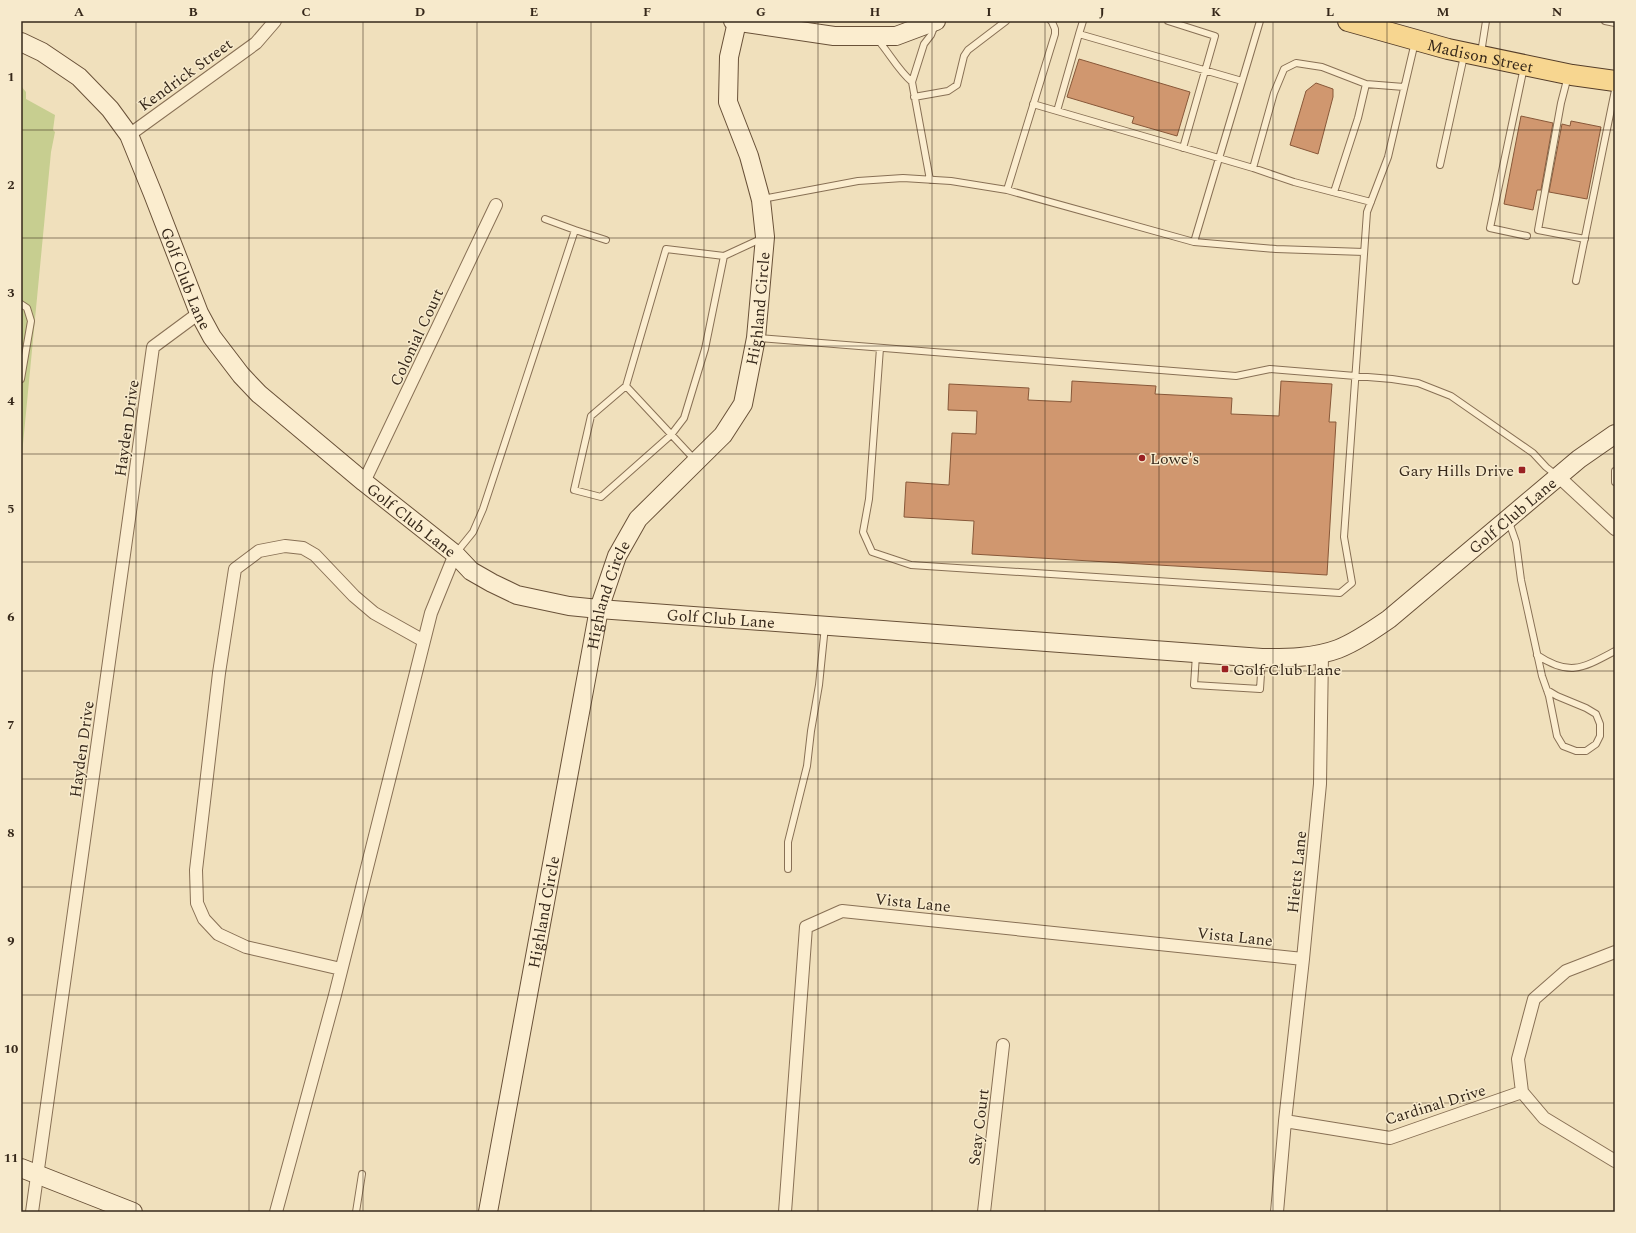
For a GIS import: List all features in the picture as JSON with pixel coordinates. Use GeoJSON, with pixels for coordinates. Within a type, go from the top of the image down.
{"type":"FeatureCollection","features":[{"type":"Feature","properties":{"kind":"main road","name":"Madison Street"},"geometry":{"type":"LineString","coordinates":[[1350,21],[1472,54],[1615,82]]}},
{"type":"Feature","properties":{"kind":"street","name":"Kendrick Street"},"geometry":{"type":"LineString","coordinates":[[129,135],[256,43],[275,21]]}},
{"type":"Feature","properties":{"kind":"street"},"geometry":{"type":"LineString","coordinates":[[735,21],[834,36],[896,36],[936,21]]}},
{"type":"Feature","properties":{"kind":"street","name":"Highland Circle"},"geometry":{"type":"LineString","coordinates":[[488,1212],[599,609],[616,556],[638,519],[723,435],[743,404],[756,338],[765,237],[761,200],[749,156],[728,102],[728,57],[735,21]]}},
{"type":"Feature","properties":{"kind":"street","name":"Golf Club Lane"},"geometry":{"type":"LineString","coordinates":[[21,42],[42,52],[79,77],[110,109],[129,135],[199,313],[222,352],[258,394],[364,482],[455,554],[471,571],[492,584],[517,595],[569,606],[599,609],[1262,658],[1282,658],[1322,654],[1338,649],[1356,640],[1389,619],[1507,518],[1598,444],[1615,434]]}},
{"type":"Feature","properties":{"kind":"street","name":"Colonial Court"},"geometry":{"type":"LineString","coordinates":[[364,482],[496,205]]}},
{"type":"Feature","properties":{"kind":"street","name":"Hayden Drive"},"geometry":{"type":"LineString","coordinates":[[32,1212],[153,347],[199,313]]}},
{"type":"Feature","properties":{"kind":"street"},"geometry":{"type":"LineString","coordinates":[[1559,477],[1613,523]]}},
{"type":"Feature","properties":{"kind":"street"},"geometry":{"type":"LineString","coordinates":[[341,970],[246,946],[218,934],[204,919],[197,903],[196,870],[219,673],[235,569],[259,551],[285,546],[303,548],[315,555],[354,596],[374,613],[424,641]]}},
{"type":"Feature","properties":{"kind":"street"},"geometry":{"type":"LineString","coordinates":[[276,1212],[341,970],[431,613],[455,554]]}},
{"type":"Feature","properties":{"kind":"street","name":"Hietts Lane"},"geometry":{"type":"LineString","coordinates":[[1277,1212],[1320,784],[1322,654]]}},
{"type":"Feature","properties":{"kind":"street","name":"Vista Lane"},"geometry":{"type":"LineString","coordinates":[[785,1212],[806,927],[842,911],[1303,959]]}},
{"type":"Feature","properties":{"kind":"street"},"geometry":{"type":"LineString","coordinates":[[1615,952],[1566,971],[1534,999],[1518,1059],[1522,1092],[1544,1118],[1615,1161]]}},
{"type":"Feature","properties":{"kind":"street","name":"Seay Court"},"geometry":{"type":"LineString","coordinates":[[984,1212],[1003,1045]]}},
{"type":"Feature","properties":{"kind":"street","name":"Cardinal Drive"},"geometry":{"type":"LineString","coordinates":[[1285,1121],[1390,1138],[1522,1092]]}},
{"type":"Feature","properties":{"kind":"street"},"geometry":{"type":"LineString","coordinates":[[21,1168],[133,1212]]}},
{"type":"Feature","properties":{"kind":"lane"},"geometry":{"type":"LineString","coordinates":[[930,180],[912,82],[924,44],[931,35],[936,21]]}},
{"type":"Feature","properties":{"kind":"lane"},"geometry":{"type":"LineString","coordinates":[[914,97],[948,91],[957,85],[964,56],[968,50],[1006,21]]}},
{"type":"Feature","properties":{"kind":"lane"},"geometry":{"type":"LineString","coordinates":[[1007,190],[1055,34],[1055,29],[1050,21]]}},
{"type":"Feature","properties":{"kind":"lane"},"geometry":{"type":"LineString","coordinates":[[1057,111],[1083,21]]}},
{"type":"Feature","properties":{"kind":"lane"},"geometry":{"type":"LineString","coordinates":[[1168,21],[1215,36],[1183,148]]}},
{"type":"Feature","properties":{"kind":"lane"},"geometry":{"type":"LineString","coordinates":[[1194,242],[1260,21]]}},
{"type":"Feature","properties":{"kind":"lane"},"geometry":{"type":"LineString","coordinates":[[1440,165],[1472,54],[1486,21]]}},
{"type":"Feature","properties":{"kind":"lane"},"geometry":{"type":"LineString","coordinates":[[1605,21],[1615,23]]}},
{"type":"Feature","properties":{"kind":"lane"},"geometry":{"type":"LineString","coordinates":[[1079,34],[1242,81]]}},
{"type":"Feature","properties":{"kind":"lane"},"geometry":{"type":"LineString","coordinates":[[875,36],[892,56],[901,72],[912,82]]}},
{"type":"Feature","properties":{"kind":"lane"},"geometry":{"type":"LineString","coordinates":[[880,348],[869,499],[863,532],[872,552],[911,565],[1340,593],[1352,583],[1344,537],[1367,212],[1388,157],[1416,40]]}},
{"type":"Feature","properties":{"kind":"lane"},"geometry":{"type":"LineString","coordinates":[[1253,168],[1274,93],[1284,68],[1296,63],[1322,67],[1366,84],[1404,87]]}},
{"type":"Feature","properties":{"kind":"lane"},"geometry":{"type":"LineString","coordinates":[[1524,65],[1490,228],[1527,236]]}},
{"type":"Feature","properties":{"kind":"lane"},"geometry":{"type":"LineString","coordinates":[[1568,74],[1561,103],[1538,230],[1585,240]]}},
{"type":"Feature","properties":{"kind":"lane"},"geometry":{"type":"LineString","coordinates":[[1334,192],[1358,118],[1366,84]]}},
{"type":"Feature","properties":{"kind":"lane"},"geometry":{"type":"LineString","coordinates":[[1576,281],[1615,90]]}},
{"type":"Feature","properties":{"kind":"lane"},"geometry":{"type":"LineString","coordinates":[[1033,104],[1253,168],[1294,182],[1371,202]]}},
{"type":"Feature","properties":{"kind":"lane"},"geometry":{"type":"LineString","coordinates":[[761,200],[858,181],[903,178],[930,180],[1007,190],[1194,242],[1364,252]]}},
{"type":"Feature","properties":{"kind":"lane"},"geometry":{"type":"LineString","coordinates":[[545,219],[606,240]]}},
{"type":"Feature","properties":{"kind":"lane"},"geometry":{"type":"LineString","coordinates":[[455,554],[473,532],[483,509],[575,230]]}},
{"type":"Feature","properties":{"kind":"lane"},"geometry":{"type":"LineString","coordinates":[[724,256],[705,349],[684,418],[671,435],[601,496],[574,490],[591,416],[626,386],[666,249],[724,256],[765,237]]}},
{"type":"Feature","properties":{"kind":"lane"},"geometry":{"type":"LineString","coordinates":[[21,304],[26,308],[31,321],[21,379]]}},
{"type":"Feature","properties":{"kind":"lane"},"geometry":{"type":"LineString","coordinates":[[756,338],[1236,376],[1270,369],[1418,383],[1451,396],[1533,453],[1546,467],[1559,477]]}},
{"type":"Feature","properties":{"kind":"lane"},"geometry":{"type":"LineString","coordinates":[[626,386],[696,462]]}},
{"type":"Feature","properties":{"kind":"lane"},"geometry":{"type":"LineString","coordinates":[[1615,471],[1615,482]]}},
{"type":"Feature","properties":{"kind":"lane"},"geometry":{"type":"LineString","coordinates":[[1507,518],[1516,542],[1521,580],[1537,655],[1547,690],[1557,736],[1563,746],[1576,751],[1586,751],[1596,744],[1600,736],[1600,724],[1596,714],[1547,690]]}},
{"type":"Feature","properties":{"kind":"lane"},"geometry":{"type":"LineString","coordinates":[[788,869],[788,842],[807,766],[810,731],[819,685],[826,626]]}},
{"type":"Feature","properties":{"kind":"lane"},"geometry":{"type":"LineString","coordinates":[[1537,655],[1551,664],[1564,669],[1576,668],[1596,661],[1615,651]]}},
{"type":"Feature","properties":{"kind":"lane"},"geometry":{"type":"LineString","coordinates":[[1196,653],[1194,685],[1260,689],[1262,658]]}},
{"type":"Feature","properties":{"kind":"lane"},"geometry":{"type":"LineString","coordinates":[[356,1212],[362,1174]]}},
{"type":"Feature","properties":{"kind":"green space"},"geometry":{"type":"Polygon","coordinates":[[[21,86],[26,92],[26,99],[55,115],[53,130],[55,132],[51,152],[21,465],[21,86]]]}},
{"type":"Feature","properties":{"kind":"building"},"geometry":{"type":"Polygon","coordinates":[[[1079,59],[1190,92],[1177,136],[1132,123],[1134,117],[1067,97],[1079,59]]]}},
{"type":"Feature","properties":{"kind":"building"},"geometry":{"type":"Polygon","coordinates":[[[1316,83],[1333,89],[1333,97],[1318,154],[1290,145],[1306,91],[1316,83]]]}},
{"type":"Feature","properties":{"kind":"building"},"geometry":{"type":"Polygon","coordinates":[[[1521,116],[1553,123],[1541,190],[1537,190],[1533,210],[1504,204],[1521,116]]]}},
{"type":"Feature","properties":{"kind":"building"},"geometry":{"type":"Polygon","coordinates":[[[1571,121],[1601,127],[1587,199],[1549,192],[1562,124],[1570,126],[1571,121]]]}},
{"type":"Feature","properties":{"kind":"building","name":"Lowe's"},"geometry":{"type":"Polygon","coordinates":[[[1072,381],[1156,386],[1155,394],[1232,398],[1231,414],[1279,416],[1281,381],[1332,384],[1329,422],[1336,422],[1327,575],[972,554],[974,521],[904,517],[906,482],[949,485],[952,433],[976,434],[977,411],[948,410],[949,384],[1029,388],[1028,400],[1071,402],[1072,381]]]}},
{"type":"Feature","properties":{"kind":"place","name":"Lowe's"},"geometry":{"type":"Point","coordinates":[1142,458]}},
{"type":"Feature","properties":{"kind":"place","name":"Gary Hills Drive"},"geometry":{"type":"Point","coordinates":[1522,470]}},
{"type":"Feature","properties":{"kind":"place","name":"Golf Club Lane"},"geometry":{"type":"Point","coordinates":[1225,669]}}]}
